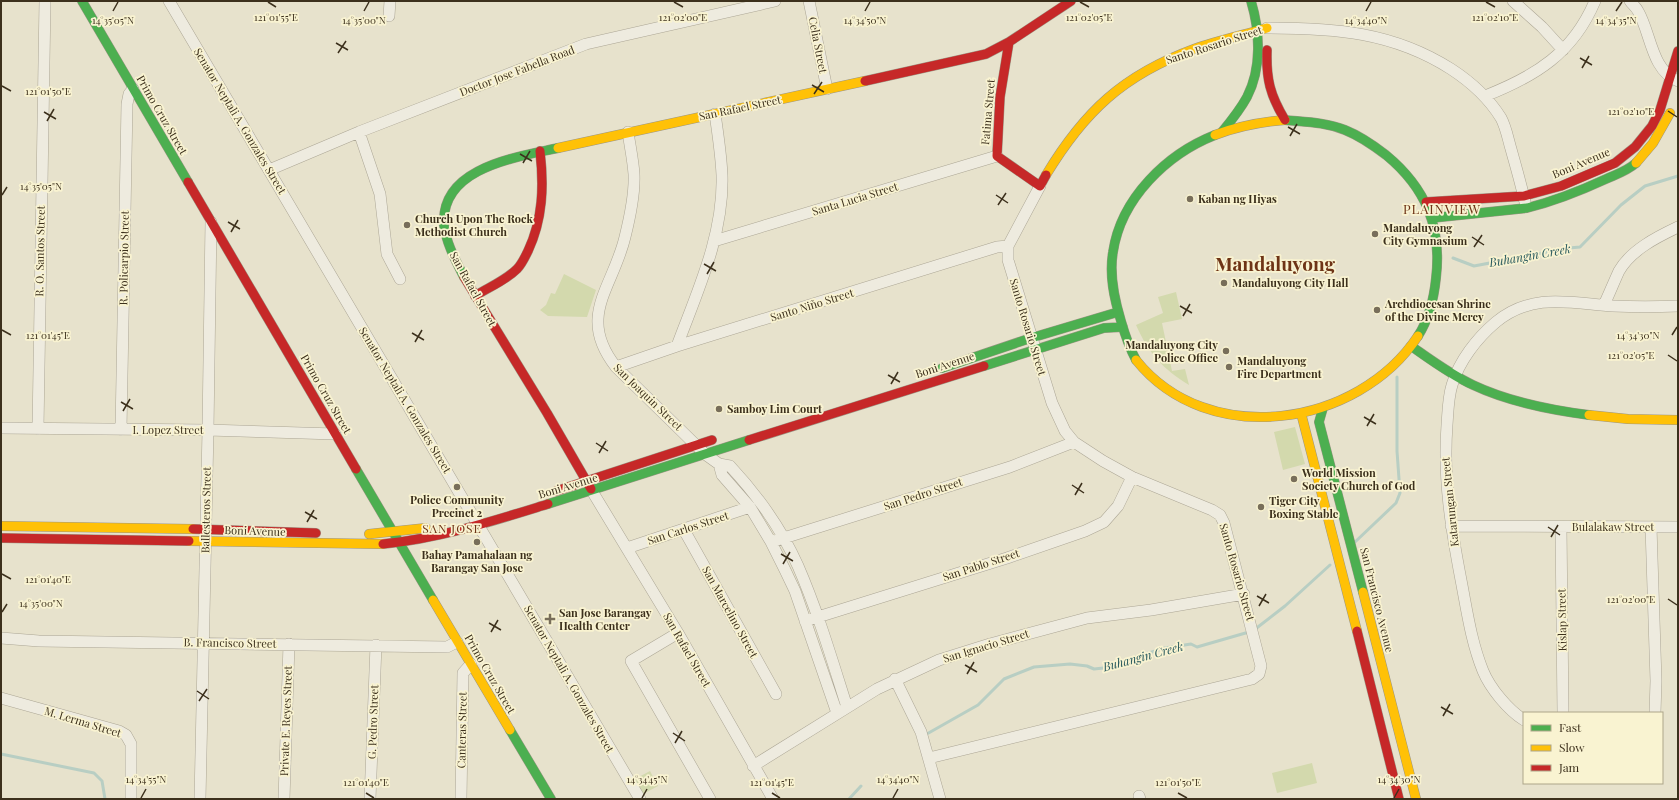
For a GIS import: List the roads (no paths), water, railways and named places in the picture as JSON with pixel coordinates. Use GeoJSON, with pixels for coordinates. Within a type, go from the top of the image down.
{"type":"FeatureCollection","features":[{"type":"Feature","properties":{"kind":"main road","name":"Primo Cruz Street"},"geometry":{"type":"LineString","coordinates":[[82,1],[392,533],[551,799]]}},
{"type":"Feature","properties":{"kind":"main road","name":"San Rafael Street"},"geometry":{"type":"LineString","coordinates":[[592,491],[475,296],[454,258],[444,229],[444,214],[448,201],[456,188],[470,176],[483,168],[500,161],[986,54],[1009,42],[1071,1]]}},
{"type":"Feature","properties":{"kind":"main road"},"geometry":{"type":"LineString","coordinates":[[1251,1],[1265,31],[1266,78],[1269,90],[1285,120]]}},
{"type":"Feature","properties":{"kind":"main road"},"geometry":{"type":"LineString","coordinates":[[1222,132],[1247,97],[1253,83],[1265,31]]}},
{"type":"Feature","properties":{"kind":"main road","name":"Santo Rosario Street"},"geometry":{"type":"LineString","coordinates":[[1040,186],[1062,148],[1082,123],[1127,82],[1158,64],[1194,49],[1265,31]]}},
{"type":"Feature","properties":{"kind":"main road","name":"Fatima Street"},"geometry":{"type":"LineString","coordinates":[[1009,42],[1000,97],[997,156],[1040,186]]}},
{"type":"Feature","properties":{"kind":"main road","name":"Boni Avenue"},"geometry":{"type":"LineString","coordinates":[[1426,202],[1524,196],[1561,186],[1615,163],[1635,147],[1652,126],[1674,79],[1678,51]]}},
{"type":"Feature","properties":{"kind":"main road"},"geometry":{"type":"LineString","coordinates":[[1432,218],[1527,208],[1567,195],[1629,168],[1646,152],[1660,135],[1673,105]]}},
{"type":"Feature","properties":{"kind":"main road"},"geometry":{"type":"LineString","coordinates":[[1285,120],[1312,122],[1330,125],[1346,130],[1365,140],[1403,169],[1426,202],[1437,236],[1438,249],[1435,287],[1428,316],[1411,346],[1385,373],[1365,388],[1323,408],[1301,413],[1272,417],[1246,416],[1218,412],[1191,404],[1177,397],[1147,373],[1136,359],[1128,343],[1114,298],[1112,262],[1114,244],[1118,229],[1146,184],[1173,160],[1204,140],[1222,132],[1256,123],[1285,120]]}},
{"type":"Feature","properties":{"kind":"main road"},"geometry":{"type":"LineString","coordinates":[[475,296],[517,269],[532,243],[539,222],[542,195],[543,176],[540,151]]}},
{"type":"Feature","properties":{"kind":"main road","name":"Boni Avenue"},"geometry":{"type":"LineString","coordinates":[[932,371],[1031,338],[1118,312]]}},
{"type":"Feature","properties":{"kind":"main road","name":"Boni Avenue"},"geometry":{"type":"LineString","coordinates":[[361,534],[392,533],[476,521],[592,491],[1104,328],[1123,327]]}},
{"type":"Feature","properties":{"kind":"main road"},"geometry":{"type":"LineString","coordinates":[[1411,346],[1455,376],[1495,394],[1541,406],[1597,415],[1678,420]]}},
{"type":"Feature","properties":{"kind":"main road","name":"San Francisco Avenue"},"geometry":{"type":"LineString","coordinates":[[1323,408],[1320,422],[1416,799]]}},
{"type":"Feature","properties":{"kind":"main road"},"geometry":{"type":"LineString","coordinates":[[1301,413],[1360,637],[1372,694],[1399,799]]}},
{"type":"Feature","properties":{"kind":"main road","name":"Boni Avenue"},"geometry":{"type":"LineString","coordinates":[[546,494],[718,439]]}},
{"type":"Feature","properties":{"kind":"main road","name":"Boni Avenue"},"geometry":{"type":"LineString","coordinates":[[1,526],[205,535],[376,546],[440,536],[498,510]]}},
{"type":"Feature","properties":{"kind":"main road","name":"Boni Avenue"},"geometry":{"type":"LineString","coordinates":[[1,538],[323,533]]}},
{"type":"Feature","properties":{"kind":"street","name":"R. O. Santos Street"},"geometry":{"type":"LineString","coordinates":[[38,429],[45,1]]}},
{"type":"Feature","properties":{"kind":"street","name":"Senator Neptali A. Gonzales Street"},"geometry":{"type":"LineString","coordinates":[[169,1],[640,799]]}},
{"type":"Feature","properties":{"kind":"street"},"geometry":{"type":"LineString","coordinates":[[389,16],[390,1]]}},
{"type":"Feature","properties":{"kind":"street","name":"Doctor Jose Fabella Road"},"geometry":{"type":"LineString","coordinates":[[269,170],[359,132],[586,44],[775,1]]}},
{"type":"Feature","properties":{"kind":"street","name":"Celia Street"},"geometry":{"type":"LineString","coordinates":[[809,1],[827,89]]}},
{"type":"Feature","properties":{"kind":"street"},"geometry":{"type":"LineString","coordinates":[[1513,1],[1542,27],[1563,50]]}},
{"type":"Feature","properties":{"kind":"street"},"geometry":{"type":"LineString","coordinates":[[1485,96],[1508,87],[1536,72],[1563,50],[1581,28],[1595,1]]}},
{"type":"Feature","properties":{"kind":"street"},"geometry":{"type":"LineString","coordinates":[[1630,1],[1639,6],[1658,62],[1674,79]]}},
{"type":"Feature","properties":{"kind":"street","name":"Santo Rosario Street"},"geometry":{"type":"LineString","coordinates":[[1265,31],[1310,28],[1361,34],[1397,42],[1434,58],[1466,79],[1485,96],[1504,126],[1527,208]]}},
{"type":"Feature","properties":{"kind":"street","name":"R. Policarpio Street"},"geometry":{"type":"LineString","coordinates":[[121,430],[127,104],[129,94],[134,89]]}},
{"type":"Feature","properties":{"kind":"street"},"geometry":{"type":"LineString","coordinates":[[677,346],[702,279],[714,241],[720,211],[722,176],[715,114]]}},
{"type":"Feature","properties":{"kind":"street"},"geometry":{"type":"LineString","coordinates":[[359,132],[380,194],[387,254],[400,279]]}},
{"type":"Feature","properties":{"kind":"street","name":"San Joaquin Street"},"geometry":{"type":"LineString","coordinates":[[628,132],[634,174],[633,196],[624,239],[602,297],[597,318],[599,339],[607,356],[616,367],[705,454],[719,464],[730,466],[748,486],[784,538],[798,565],[818,617],[847,707]]}},
{"type":"Feature","properties":{"kind":"street","name":"Santa Lucia Street"},"geometry":{"type":"LineString","coordinates":[[714,241],[997,156]]}},
{"type":"Feature","properties":{"kind":"street","name":"Santo Rosario Street"},"geometry":{"type":"LineString","coordinates":[[929,758],[1252,679],[1259,674],[1262,666],[1244,594],[1224,523],[1220,515],[1212,510],[1132,477],[1103,461],[1074,442],[1065,432],[1058,419],[1031,338],[1008,260],[1008,246],[1040,186]]}},
{"type":"Feature","properties":{"kind":"street","name":"Ballesteros Street"},"geometry":{"type":"LineString","coordinates":[[200,799],[211,222]]}},
{"type":"Feature","properties":{"kind":"street"},"geometry":{"type":"LineString","coordinates":[[1604,305],[1620,270],[1636,252],[1662,234],[1678,227]]}},
{"type":"Feature","properties":{"kind":"street","name":"Santo Niño Street"},"geometry":{"type":"LineString","coordinates":[[616,367],[677,346],[997,247],[1008,246]]}},
{"type":"Feature","properties":{"kind":"street","name":"Katarungan Street"},"geometry":{"type":"LineString","coordinates":[[1523,719],[1502,701],[1483,672],[1470,631],[1451,526],[1446,475],[1445,450],[1449,406],[1451,387],[1455,376],[1465,357],[1480,338],[1496,322],[1531,304],[1550,301],[1604,305],[1678,306]]}},
{"type":"Feature","properties":{"kind":"street","name":"I. Lopez Street"},"geometry":{"type":"LineString","coordinates":[[1,428],[208,430],[335,434]]}},
{"type":"Feature","properties":{"kind":"street","name":"San Pedro Street"},"geometry":{"type":"LineString","coordinates":[[771,542],[1010,467],[1074,442]]}},
{"type":"Feature","properties":{"kind":"street","name":"San Joaquin Street"},"geometry":{"type":"LineString","coordinates":[[719,464],[722,476],[750,507],[771,542],[794,591],[837,713]]}},
{"type":"Feature","properties":{"kind":"street","name":"San Pablo Street"},"geometry":{"type":"LineString","coordinates":[[805,620],[1007,558],[1085,531],[1104,522],[1109,517],[1118,506],[1132,477]]}},
{"type":"Feature","properties":{"kind":"street","name":"San Rafael Street"},"geometry":{"type":"LineString","coordinates":[[592,491],[678,633],[773,799]]}},
{"type":"Feature","properties":{"kind":"street","name":"San Carlos Street"},"geometry":{"type":"LineString","coordinates":[[627,548],[750,507]]}},
{"type":"Feature","properties":{"kind":"street","name":"Bulalakaw Street"},"geometry":{"type":"LineString","coordinates":[[1451,526],[1678,527]]}},
{"type":"Feature","properties":{"kind":"street","name":"Kislap Street"},"geometry":{"type":"LineString","coordinates":[[1561,527],[1563,712]]}},
{"type":"Feature","properties":{"kind":"street"},"geometry":{"type":"LineString","coordinates":[[1650,527],[1656,681],[1655,712]]}},
{"type":"Feature","properties":{"kind":"street","name":"San Marcelino Street"},"geometry":{"type":"LineString","coordinates":[[684,530],[776,694]]}},
{"type":"Feature","properties":{"kind":"street","name":"San Ignacio Street"},"geometry":{"type":"LineString","coordinates":[[754,766],[837,713],[896,679],[953,655],[1086,618],[1151,610],[1244,594]]}},
{"type":"Feature","properties":{"kind":"street"},"geometry":{"type":"LineString","coordinates":[[678,633],[630,661],[710,799]]}},
{"type":"Feature","properties":{"kind":"street","name":"B. Francisco Street"},"geometry":{"type":"LineString","coordinates":[[1,638],[39,641],[202,642],[447,647],[457,642]]}},
{"type":"Feature","properties":{"kind":"street","name":"Private E. Reyes Street"},"geometry":{"type":"LineString","coordinates":[[284,799],[289,644]]}},
{"type":"Feature","properties":{"kind":"street","name":"G. Pedro Street"},"geometry":{"type":"LineString","coordinates":[[370,799],[376,645]]}},
{"type":"Feature","properties":{"kind":"street","name":"Canteras Street"},"geometry":{"type":"LineString","coordinates":[[461,799],[463,673],[471,664]]}},
{"type":"Feature","properties":{"kind":"street"},"geometry":{"type":"LineString","coordinates":[[896,679],[922,737],[940,799]]}},
{"type":"Feature","properties":{"kind":"street","name":"M. Lerma Street"},"geometry":{"type":"LineString","coordinates":[[1,698],[119,731],[126,735],[131,744],[131,799]]}},
{"type":"Feature","properties":{"kind":"waterway","name":"Buhangin Creek"},"geometry":{"type":"LineString","coordinates":[[1453,258],[1474,266],[1580,247],[1621,205],[1645,186],[1678,176]]}},
{"type":"Feature","properties":{"kind":"waterway","name":"Buhangin Creek"},"geometry":{"type":"LineString","coordinates":[[1355,542],[1396,503],[1400,493],[1397,451],[1397,377]]}},
{"type":"Feature","properties":{"kind":"waterway","name":"Buhangin Creek"},"geometry":{"type":"LineString","coordinates":[[1254,630],[1285,606],[1330,565]]}},
{"type":"Feature","properties":{"kind":"waterway","name":"Buhangin Creek"},"geometry":{"type":"LineString","coordinates":[[925,735],[978,705],[1004,679],[1034,667],[1070,664],[1087,666],[1094,669],[1113,667],[1129,659],[1165,648],[1191,644],[1197,647],[1249,632]]}},
{"type":"Feature","properties":{"kind":"waterway","name":"Buhangin Creek"},"geometry":{"type":"LineString","coordinates":[[1,754],[94,773],[102,781],[105,799]]}},
{"type":"Feature","properties":{"kind":"waterway","name":"Buhangin Creek"},"geometry":{"type":"LineString","coordinates":[[849,799],[861,786]]}},
{"type":"Feature","properties":{"kind":"place","name":"Kaban ng Hiyas"},"geometry":{"type":"Point","coordinates":[1190,199]}},
{"type":"Feature","properties":{"kind":"place","name":"Church Upon The Rock Methodist Church"},"geometry":{"type":"Point","coordinates":[407,225]}},
{"type":"Feature","properties":{"kind":"place","name":"Mandaluyong City Gymnasium"},"geometry":{"type":"Point","coordinates":[1375,234]}},
{"type":"Feature","properties":{"kind":"place","name":"Mandaluyong City Hall"},"geometry":{"type":"Point","coordinates":[1224,283]}},
{"type":"Feature","properties":{"kind":"place","name":"Archdiocesan Shrine of the Divine Mercy"},"geometry":{"type":"Point","coordinates":[1377,310]}},
{"type":"Feature","properties":{"kind":"place","name":"Mandaluyong City Police Office"},"geometry":{"type":"Point","coordinates":[1226,351]}},
{"type":"Feature","properties":{"kind":"place","name":"Mandaluyong Fire Department"},"geometry":{"type":"Point","coordinates":[1229,367]}},
{"type":"Feature","properties":{"kind":"place","name":"Samboy Lim Court"},"geometry":{"type":"Point","coordinates":[719,409]}},
{"type":"Feature","properties":{"kind":"place","name":"World Mission Society Church of God"},"geometry":{"type":"Point","coordinates":[1294,479]}},
{"type":"Feature","properties":{"kind":"place","name":"Police Community Precinct 2"},"geometry":{"type":"Point","coordinates":[457,487]}},
{"type":"Feature","properties":{"kind":"place","name":"Tiger City Boxing Stable"},"geometry":{"type":"Point","coordinates":[1261,507]}},
{"type":"Feature","properties":{"kind":"place","name":"Bahay Pamahalaan ng Barangay San Jose"},"geometry":{"type":"Point","coordinates":[477,542]}},
{"type":"Feature","properties":{"kind":"place","name":"San Jose Barangay Health Center"},"geometry":{"type":"Point","coordinates":[550,619]}},
{"type":"Feature","properties":{"kind":"district","name":"PLAINVIEW"},"geometry":{"type":"Point","coordinates":[1442,209]}},
{"type":"Feature","properties":{"kind":"district","name":"Mandaluyong"},"geometry":{"type":"Point","coordinates":[1275,264]}},
{"type":"Feature","properties":{"kind":"district","name":"SAN JOSE"},"geometry":{"type":"Point","coordinates":[452,529]}}]}
